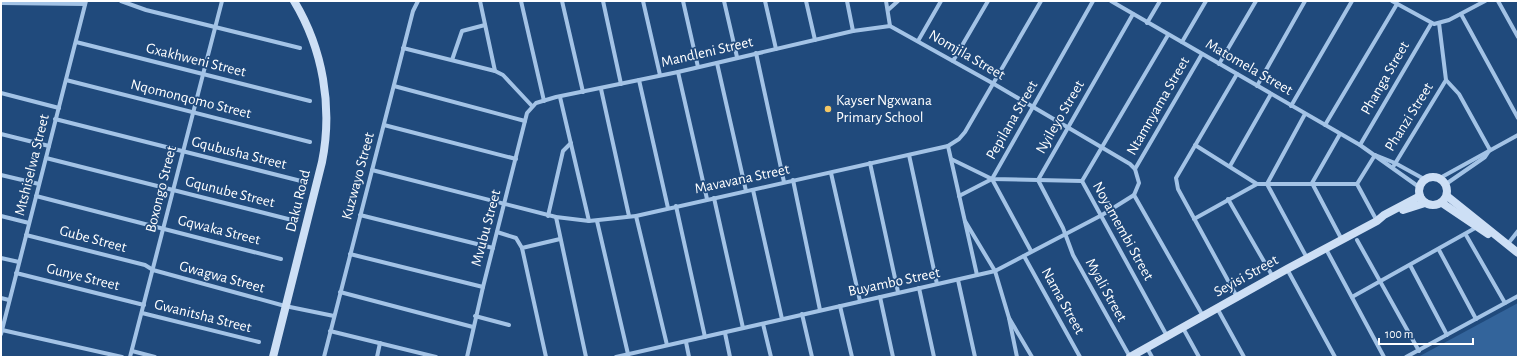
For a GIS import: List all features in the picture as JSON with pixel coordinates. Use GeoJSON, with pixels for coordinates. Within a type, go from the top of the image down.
{"type":"FeatureCollection","features":[{"type":"Feature","properties":{"kind":"street"},"geometry":{"type":"LineString","coordinates":[[121,1],[146,10],[300,48]]}},
{"type":"Feature","properties":{"kind":"street","name":"Boxongo Street"},"geometry":{"type":"LineString","coordinates":[[130,357],[222,1]]}},
{"type":"Feature","properties":{"kind":"street","name":"Daku Road"},"geometry":{"type":"LineString","coordinates":[[273,357],[326,141],[327,102],[316,51],[305,22],[294,1]]}},
{"type":"Feature","properties":{"kind":"street","name":"Kuzwayo Street"},"geometry":{"type":"LineString","coordinates":[[324,357],[413,10],[418,1]]}},
{"type":"Feature","properties":{"kind":"street"},"geometry":{"type":"LineString","coordinates":[[480,1],[495,71]]}},
{"type":"Feature","properties":{"kind":"street"},"geometry":{"type":"LineString","coordinates":[[521,1],[544,101]]}},
{"type":"Feature","properties":{"kind":"street"},"geometry":{"type":"LineString","coordinates":[[562,1],[583,92]]}},
{"type":"Feature","properties":{"kind":"street"},"geometry":{"type":"LineString","coordinates":[[602,1],[621,84]]}},
{"type":"Feature","properties":{"kind":"street"},"geometry":{"type":"LineString","coordinates":[[643,1],[660,76]]}},
{"type":"Feature","properties":{"kind":"street"},"geometry":{"type":"LineString","coordinates":[[683,1],[698,67]]}},
{"type":"Feature","properties":{"kind":"street"},"geometry":{"type":"LineString","coordinates":[[724,1],[737,57]]}},
{"type":"Feature","properties":{"kind":"street"},"geometry":{"type":"LineString","coordinates":[[765,1],[776,49]]}},
{"type":"Feature","properties":{"kind":"street"},"geometry":{"type":"LineString","coordinates":[[806,1],[815,40]]}},
{"type":"Feature","properties":{"kind":"street"},"geometry":{"type":"LineString","coordinates":[[846,1],[853,31]]}},
{"type":"Feature","properties":{"kind":"street"},"geometry":{"type":"LineString","coordinates":[[886,1],[890,26]]}},
{"type":"Feature","properties":{"kind":"street"},"geometry":{"type":"LineString","coordinates":[[888,10],[898,1]]}},
{"type":"Feature","properties":{"kind":"street"},"geometry":{"type":"LineString","coordinates":[[918,41],[941,1]]}},
{"type":"Feature","properties":{"kind":"street"},"geometry":{"type":"LineString","coordinates":[[953,61],[988,1]]}},
{"type":"Feature","properties":{"kind":"street","name":"Mavavana Street"},"geometry":{"type":"LineString","coordinates":[[372,170],[548,216],[597,221],[636,216],[948,146],[959,139],[965,132],[1041,1]]}},
{"type":"Feature","properties":{"kind":"street","name":"Pepilana Street"},"geometry":{"type":"LineString","coordinates":[[1031,251],[992,179],[1094,1]]}},
{"type":"Feature","properties":{"kind":"street","name":"Matomela Street"},"geometry":{"type":"LineString","coordinates":[[1112,1],[1168,35],[1394,165],[1424,179]]}},
{"type":"Feature","properties":{"kind":"street"},"geometry":{"type":"LineString","coordinates":[[1147,22],[1160,1]]}},
{"type":"Feature","properties":{"kind":"street"},"geometry":{"type":"LineString","coordinates":[[1182,42],[1206,1]]}},
{"type":"Feature","properties":{"kind":"street"},"geometry":{"type":"LineString","coordinates":[[1220,64],[1256,1]]}},
{"type":"Feature","properties":{"kind":"street"},"geometry":{"type":"LineString","coordinates":[[1257,86],[1305,1]]}},
{"type":"Feature","properties":{"kind":"street"},"geometry":{"type":"LineString","coordinates":[[1291,106],[1352,1]]}},
{"type":"Feature","properties":{"kind":"street"},"geometry":{"type":"LineString","coordinates":[[1392,1],[1431,24],[1439,23],[1461,14],[1485,1]]}},
{"type":"Feature","properties":{"kind":"street"},"geometry":{"type":"LineString","coordinates":[[1498,1],[1518,37]]}},
{"type":"Feature","properties":{"kind":"street"},"geometry":{"type":"LineString","coordinates":[[1,3],[86,2]]}},
{"type":"Feature","properties":{"kind":"street","name":"Mtshiselwa Street"},"geometry":{"type":"LineString","coordinates":[[2,329],[86,2]]}},
{"type":"Feature","properties":{"kind":"street"},"geometry":{"type":"LineString","coordinates":[[1325,125],[1398,4]]}},
{"type":"Feature","properties":{"kind":"street","name":"Nyileyo Street"},"geometry":{"type":"LineString","coordinates":[[1038,180],[1067,127],[1134,14]]}},
{"type":"Feature","properties":{"kind":"street"},"geometry":{"type":"LineString","coordinates":[[1461,14],[1518,118]]}},
{"type":"Feature","properties":{"kind":"street","name":"Phanzi Street"},"geometry":{"type":"LineString","coordinates":[[1439,23],[1446,80],[1459,94],[1490,150]]}},
{"type":"Feature","properties":{"kind":"street","name":"Phanga Street"},"geometry":{"type":"LineString","coordinates":[[1360,145],[1431,24]]}},
{"type":"Feature","properties":{"kind":"street"},"geometry":{"type":"LineString","coordinates":[[452,60],[462,31],[485,25]]}},
{"type":"Feature","properties":{"kind":"street","name":"Mandleni Street"},"geometry":{"type":"LineString","coordinates":[[532,106],[560,96],[660,76],[853,31],[890,26]]}},
{"type":"Feature","properties":{"kind":"street","name":"Nomjila Street"},"geometry":{"type":"LineString","coordinates":[[890,26],[994,84],[1130,164],[1135,169]]}},
{"type":"Feature","properties":{"kind":"street","name":"Noyamembi Street"},"geometry":{"type":"LineString","coordinates":[[1167,336],[1082,181],[1168,35]]}},
{"type":"Feature","properties":{"kind":"street","name":"Gxakhweni Street"},"geometry":{"type":"LineString","coordinates":[[76,42],[310,101]]}},
{"type":"Feature","properties":{"kind":"street"},"geometry":{"type":"LineString","coordinates":[[403,48],[495,71],[502,75],[532,106]]}},
{"type":"Feature","properties":{"kind":"street"},"geometry":{"type":"LineString","coordinates":[[756,54],[784,182]]}},
{"type":"Feature","properties":{"kind":"street","name":"Ntamnyama Street"},"geometry":{"type":"LineString","coordinates":[[1135,169],[1202,54]]}},
{"type":"Feature","properties":{"kind":"street"},"geometry":{"type":"LineString","coordinates":[[717,62],[746,191]]}},
{"type":"Feature","properties":{"kind":"street"},"geometry":{"type":"LineString","coordinates":[[678,72],[707,199]]}},
{"type":"Feature","properties":{"kind":"street"},"geometry":{"type":"LineString","coordinates":[[1237,74],[1176,178],[1178,189],[1237,297]]}},
{"type":"Feature","properties":{"kind":"street","name":"Nqomonqomo Street"},"geometry":{"type":"LineString","coordinates":[[66,80],[310,142]]}},
{"type":"Feature","properties":{"kind":"street"},"geometry":{"type":"LineString","coordinates":[[639,80],[668,208]]}},
{"type":"Feature","properties":{"kind":"street","name":"Phanzi Street"},"geometry":{"type":"LineString","coordinates":[[1394,165],[1446,80]]}},
{"type":"Feature","properties":{"kind":"street"},"geometry":{"type":"LineString","coordinates":[[394,86],[525,120]]}},
{"type":"Feature","properties":{"kind":"street"},"geometry":{"type":"LineString","coordinates":[[600,89],[629,216]]}},
{"type":"Feature","properties":{"kind":"street"},"geometry":{"type":"LineString","coordinates":[[1,93],[58,108]]}},
{"type":"Feature","properties":{"kind":"street"},"geometry":{"type":"LineString","coordinates":[[1230,166],[1271,94]]}},
{"type":"Feature","properties":{"kind":"street"},"geometry":{"type":"LineString","coordinates":[[560,96],[588,221]]}},
{"type":"Feature","properties":{"kind":"street","name":"Mvubu Street"},"geometry":{"type":"LineString","coordinates":[[467,357],[475,316],[525,120],[532,106]]}},
{"type":"Feature","properties":{"kind":"street"},"geometry":{"type":"LineString","coordinates":[[1267,184],[1305,114]]}},
{"type":"Feature","properties":{"kind":"street","name":"Gqubusha Street"},"geometry":{"type":"LineString","coordinates":[[56,119],[301,181]]}},
{"type":"Feature","properties":{"kind":"street"},"geometry":{"type":"LineString","coordinates":[[384,125],[516,159]]}},
{"type":"Feature","properties":{"kind":"street"},"geometry":{"type":"LineString","coordinates":[[1,134],[49,146]]}},
{"type":"Feature","properties":{"kind":"street"},"geometry":{"type":"LineString","coordinates":[[1312,183],[1340,134]]}},
{"type":"Feature","properties":{"kind":"street"},"geometry":{"type":"LineString","coordinates":[[1440,178],[1475,157],[1518,135]]}},
{"type":"Feature","properties":{"kind":"street"},"geometry":{"type":"LineString","coordinates":[[548,216],[563,151],[571,143]]}},
{"type":"Feature","properties":{"kind":"street"},"geometry":{"type":"LineString","coordinates":[[1195,145],[1257,184]]}},
{"type":"Feature","properties":{"kind":"street"},"geometry":{"type":"LineString","coordinates":[[948,146],[977,275]]}},
{"type":"Feature","properties":{"kind":"street"},"geometry":{"type":"LineString","coordinates":[[1444,199],[1446,184],[1484,157],[1490,150]]}},
{"type":"Feature","properties":{"kind":"street"},"geometry":{"type":"LineString","coordinates":[[1357,184],[1375,154]]}},
{"type":"Feature","properties":{"kind":"street"},"geometry":{"type":"LineString","coordinates":[[909,155],[937,284]]}},
{"type":"Feature","properties":{"kind":"street","name":"Gqunube Street"},"geometry":{"type":"LineString","coordinates":[[46,158],[292,220]]}},
{"type":"Feature","properties":{"kind":"street"},"geometry":{"type":"LineString","coordinates":[[951,159],[992,179],[1082,181]]}},
{"type":"Feature","properties":{"kind":"street"},"geometry":{"type":"LineString","coordinates":[[870,164],[898,292]]}},
{"type":"Feature","properties":{"kind":"street","name":"Matomela Street"},"geometry":{"type":"LineString","coordinates":[[1394,165],[1419,187]]}},
{"type":"Feature","properties":{"kind":"street"},"geometry":{"type":"LineString","coordinates":[[1135,169],[1139,183],[1134,195],[1202,316]]}},
{"type":"Feature","properties":{"kind":"street"},"geometry":{"type":"LineString","coordinates":[[831,173],[860,301]]}},
{"type":"Feature","properties":{"kind":"street"},"geometry":{"type":"LineString","coordinates":[[1,175],[39,184]]}},
{"type":"Feature","properties":{"kind":"street"},"geometry":{"type":"LineString","coordinates":[[1444,199],[1434,205],[1426,203],[1420,196],[1419,187],[1424,179],[1433,176],[1440,178],[1446,184]]}},
{"type":"Feature","properties":{"kind":"street"},"geometry":{"type":"LineString","coordinates":[[959,196],[992,179]]}},
{"type":"Feature","properties":{"kind":"street"},"geometry":{"type":"LineString","coordinates":[[792,180],[820,310]]}},
{"type":"Feature","properties":{"kind":"street"},"geometry":{"type":"LineString","coordinates":[[1038,180],[1064,233]]}},
{"type":"Feature","properties":{"kind":"street"},"geometry":{"type":"LineString","coordinates":[[1312,183],[1342,240]]}},
{"type":"Feature","properties":{"kind":"street"},"geometry":{"type":"LineString","coordinates":[[1194,219],[1257,184],[1357,184]]}},
{"type":"Feature","properties":{"kind":"street"},"geometry":{"type":"LineString","coordinates":[[1267,184],[1307,259]]}},
{"type":"Feature","properties":{"kind":"street"},"geometry":{"type":"LineString","coordinates":[[1357,184],[1377,221]]}},
{"type":"Feature","properties":{"kind":"street"},"geometry":{"type":"LineString","coordinates":[[753,190],[782,319]]}},
{"type":"Feature","properties":{"kind":"street","name":"Buyambo Street"},"geometry":{"type":"LineString","coordinates":[[616,357],[995,271],[1064,233],[1102,215],[1134,195]]}},
{"type":"Feature","properties":{"kind":"street","name":"Gqwaka Street"},"geometry":{"type":"LineString","coordinates":[[36,196],[281,258]]}},
{"type":"Feature","properties":{"kind":"street","name":"Seyisi Street"},"geometry":{"type":"LineString","coordinates":[[1130,357],[1420,196]]}},
{"type":"Feature","properties":{"kind":"street"},"geometry":{"type":"LineString","coordinates":[[714,198],[743,328]]}},
{"type":"Feature","properties":{"kind":"street"},"geometry":{"type":"LineString","coordinates":[[1228,199],[1273,277]]}},
{"type":"Feature","properties":{"kind":"street"},"geometry":{"type":"LineString","coordinates":[[1444,199],[1478,227],[1496,237],[1518,254]]}},
{"type":"Feature","properties":{"kind":"street"},"geometry":{"type":"LineString","coordinates":[[1444,199],[1488,228],[1496,237]]}},
{"type":"Feature","properties":{"kind":"street","name":"Seyisi Street"},"geometry":{"type":"LineString","coordinates":[[1377,221],[1385,220],[1414,206],[1426,203]]}},
{"type":"Feature","properties":{"kind":"street"},"geometry":{"type":"LineString","coordinates":[[676,206],[705,337]]}},
{"type":"Feature","properties":{"kind":"street"},"geometry":{"type":"LineString","coordinates":[[360,215],[493,248]]}},
{"type":"Feature","properties":{"kind":"street"},"geometry":{"type":"LineString","coordinates":[[1,216],[29,223]]}},
{"type":"Feature","properties":{"kind":"street"},"geometry":{"type":"LineString","coordinates":[[636,216],[667,345]]}},
{"type":"Feature","properties":{"kind":"street"},"geometry":{"type":"LineString","coordinates":[[556,217],[586,357]]}},
{"type":"Feature","properties":{"kind":"street"},"geometry":{"type":"LineString","coordinates":[[597,221],[628,354]]}},
{"type":"Feature","properties":{"kind":"street"},"geometry":{"type":"LineString","coordinates":[[965,221],[995,271],[1009,318],[1017,357]]}},
{"type":"Feature","properties":{"kind":"street"},"geometry":{"type":"LineString","coordinates":[[1352,298],[1478,227]]}},
{"type":"Feature","properties":{"kind":"street"},"geometry":{"type":"LineString","coordinates":[[1507,245],[1518,231]]}},
{"type":"Feature","properties":{"kind":"street"},"geometry":{"type":"LineString","coordinates":[[497,232],[516,238],[522,248],[546,357]]}},
{"type":"Feature","properties":{"kind":"street","name":"Myali Street"},"geometry":{"type":"LineString","coordinates":[[1064,233],[1073,255],[1130,357]]}},
{"type":"Feature","properties":{"kind":"street","name":"Gube Street"},"geometry":{"type":"LineString","coordinates":[[26,234],[145,265],[153,270]]}},
{"type":"Feature","properties":{"kind":"street"},"geometry":{"type":"LineString","coordinates":[[1466,235],[1505,303]]}},
{"type":"Feature","properties":{"kind":"street"},"geometry":{"type":"LineString","coordinates":[[522,248],[560,239]]}},
{"type":"Feature","properties":{"kind":"street"},"geometry":{"type":"LineString","coordinates":[[1357,240],[1419,351]]}},
{"type":"Feature","properties":{"kind":"street"},"geometry":{"type":"LineString","coordinates":[[1326,249],[1384,357]]}},
{"type":"Feature","properties":{"kind":"street"},"geometry":{"type":"LineString","coordinates":[[1439,250],[1476,319]]}},
{"type":"Feature","properties":{"kind":"street"},"geometry":{"type":"LineString","coordinates":[[350,254],[483,287]]}},
{"type":"Feature","properties":{"kind":"street","name":"Nama Street"},"geometry":{"type":"LineString","coordinates":[[1024,256],[1080,357]]}},
{"type":"Feature","properties":{"kind":"street"},"geometry":{"type":"LineString","coordinates":[[1,258],[19,262]]}},
{"type":"Feature","properties":{"kind":"street"},"geometry":{"type":"LineString","coordinates":[[1410,265],[1447,335]]}},
{"type":"Feature","properties":{"kind":"street"},"geometry":{"type":"LineString","coordinates":[[1287,269],[1335,357]]}},
{"type":"Feature","properties":{"kind":"street","name":"Gwagwa Street"},"geometry":{"type":"LineString","coordinates":[[153,270],[285,306],[334,316]]}},
{"type":"Feature","properties":{"kind":"street","name":"Gunye Street"},"geometry":{"type":"LineString","coordinates":[[16,273],[144,305]]}},
{"type":"Feature","properties":{"kind":"street"},"geometry":{"type":"LineString","coordinates":[[958,280],[975,357]]}},
{"type":"Feature","properties":{"kind":"street"},"geometry":{"type":"LineString","coordinates":[[920,288],[934,357]]}},
{"type":"Feature","properties":{"kind":"street"},"geometry":{"type":"LineString","coordinates":[[340,292],[473,327]]}},
{"type":"Feature","properties":{"kind":"street"},"geometry":{"type":"LineString","coordinates":[[1406,357],[1518,296]]}},
{"type":"Feature","properties":{"kind":"street"},"geometry":{"type":"LineString","coordinates":[[880,297],[893,357]]}},
{"type":"Feature","properties":{"kind":"street"},"geometry":{"type":"LineString","coordinates":[[1,298],[9,300]]}},
{"type":"Feature","properties":{"kind":"street"},"geometry":{"type":"LineString","coordinates":[[840,306],[852,357]]}},
{"type":"Feature","properties":{"kind":"street"},"geometry":{"type":"LineString","coordinates":[[1217,308],[1244,357]]}},
{"type":"Feature","properties":{"kind":"street","name":"Gwanitsha Street"},"geometry":{"type":"LineString","coordinates":[[142,313],[259,342]]}},
{"type":"Feature","properties":{"kind":"street"},"geometry":{"type":"LineString","coordinates":[[802,314],[812,357]]}},
{"type":"Feature","properties":{"kind":"street"},"geometry":{"type":"LineString","coordinates":[[475,316],[509,325]]}},
{"type":"Feature","properties":{"kind":"street"},"geometry":{"type":"LineString","coordinates":[[1009,318],[1032,357]]}},
{"type":"Feature","properties":{"kind":"street"},"geometry":{"type":"LineString","coordinates":[[763,324],[771,357]]}},
{"type":"Feature","properties":{"kind":"street"},"geometry":{"type":"LineString","coordinates":[[1183,327],[1199,357]]}},
{"type":"Feature","properties":{"kind":"street"},"geometry":{"type":"LineString","coordinates":[[2,329],[122,357]]}},
{"type":"Feature","properties":{"kind":"street"},"geometry":{"type":"LineString","coordinates":[[330,331],[436,357]]}},
{"type":"Feature","properties":{"kind":"street"},"geometry":{"type":"LineString","coordinates":[[725,333],[730,357]]}},
{"type":"Feature","properties":{"kind":"street"},"geometry":{"type":"LineString","coordinates":[[686,342],[689,357]]}},
{"type":"Feature","properties":{"kind":"street"},"geometry":{"type":"LineString","coordinates":[[377,357],[380,343]]}},
{"type":"Feature","properties":{"kind":"street"},"geometry":{"type":"LineString","coordinates":[[1147,347],[1152,357]]}},
{"type":"Feature","properties":{"kind":"street"},"geometry":{"type":"LineString","coordinates":[[132,351],[155,357]]}},
{"type":"Feature","properties":{"kind":"street"},"geometry":{"type":"LineString","coordinates":[[643,351],[644,357]]}},
{"type":"Feature","properties":{"kind":"shaded area"},"geometry":{"type":"Polygon","coordinates":[[[1518,303],[1518,357],[1418,357],[1518,303]]]}},
{"type":"Feature","properties":{"kind":"place","name":"Kayser Ngxwana Primary School"},"geometry":{"type":"Point","coordinates":[828,109]}}]}
